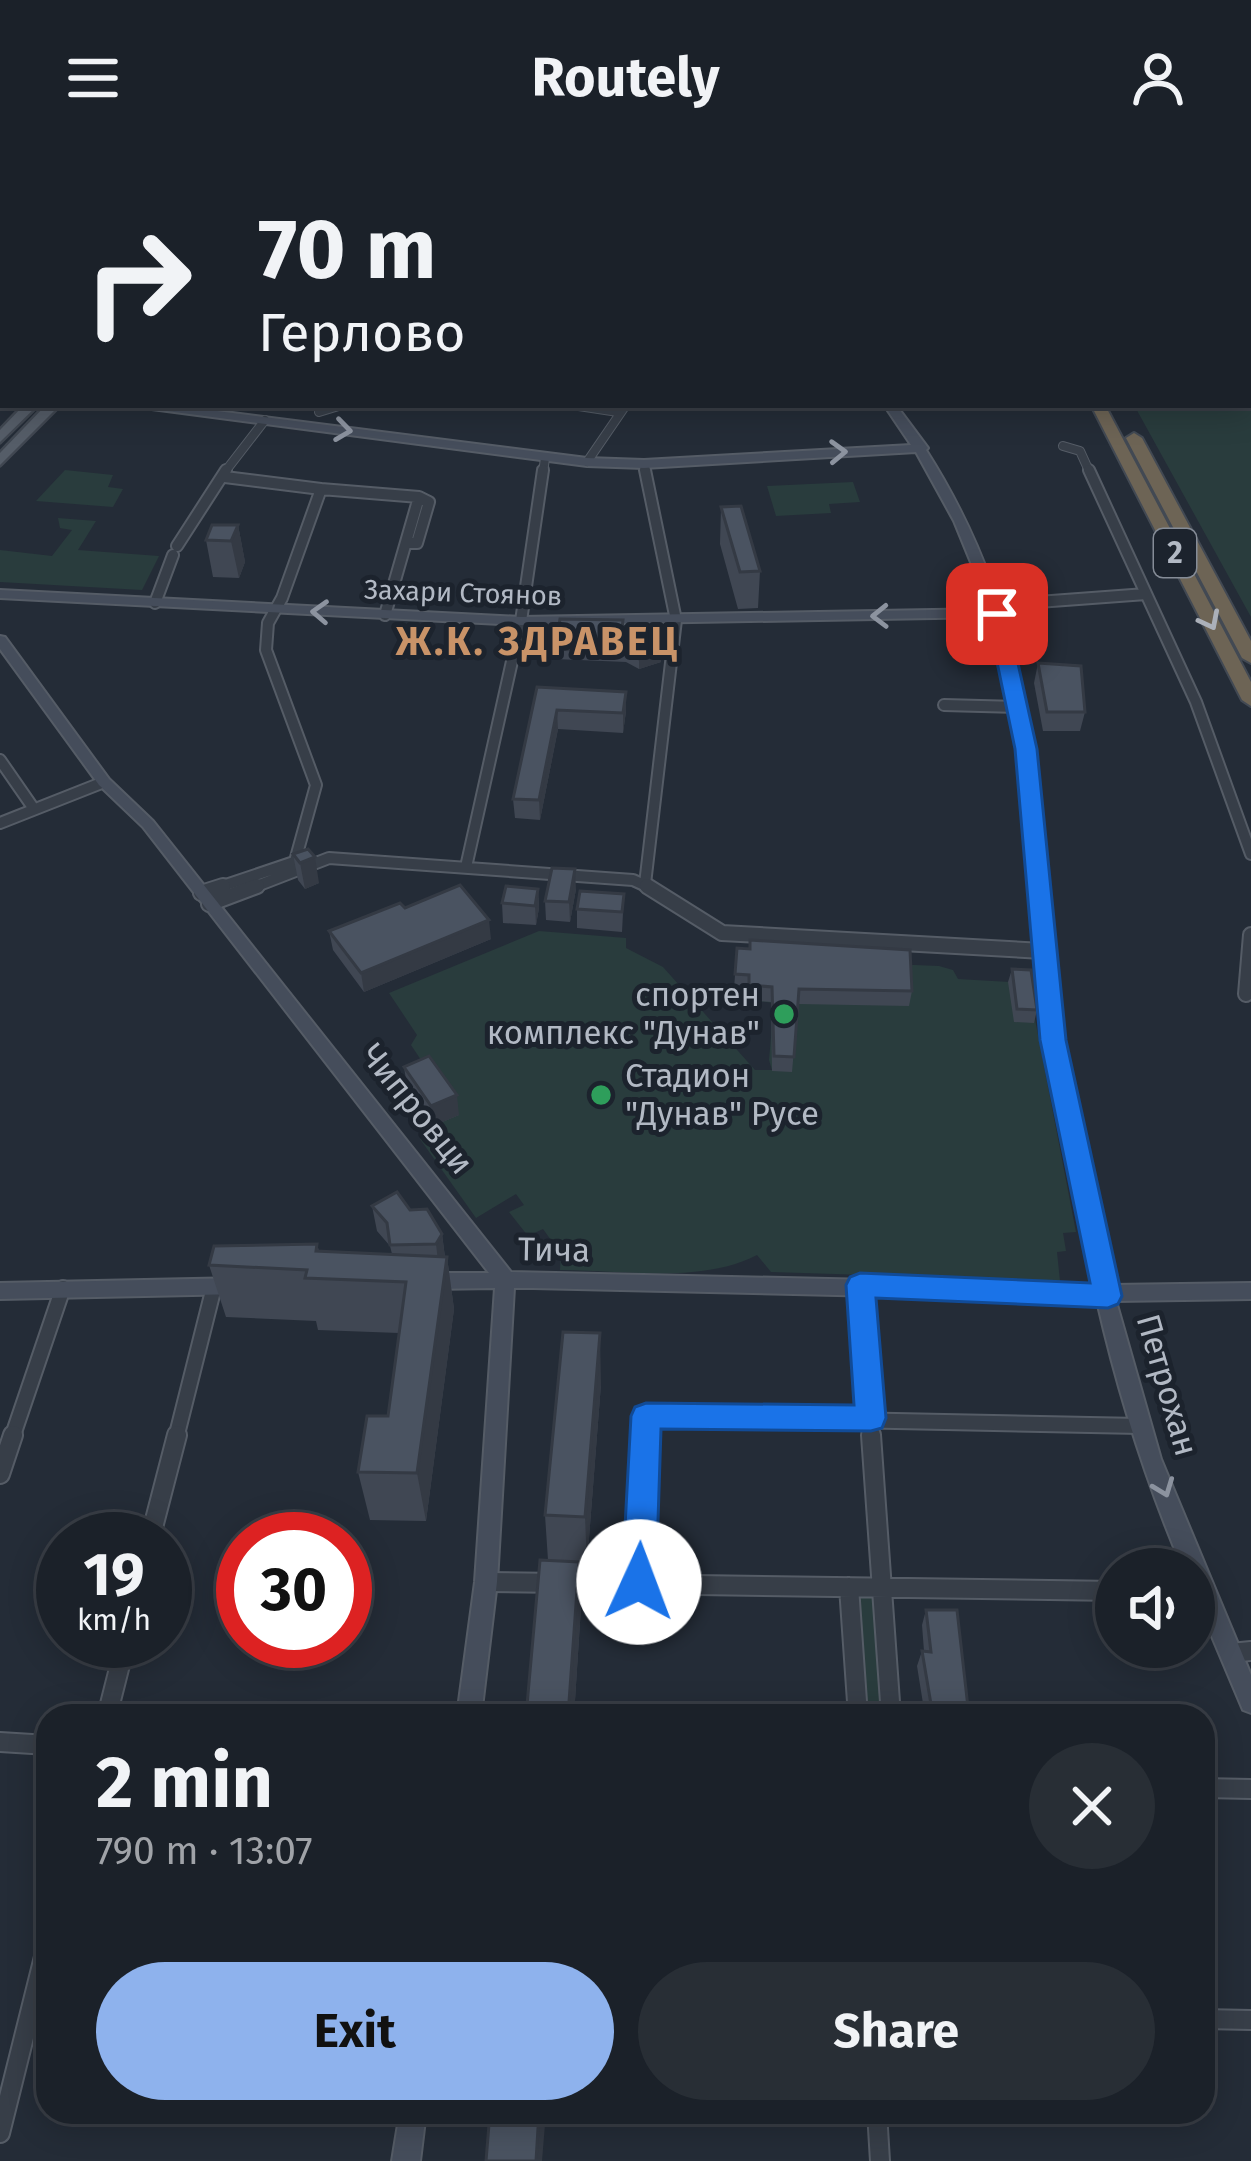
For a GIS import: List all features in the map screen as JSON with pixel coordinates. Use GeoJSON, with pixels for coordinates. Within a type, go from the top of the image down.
{"type":"FeatureCollection","features":[{"type":"Feature","properties":{"kind":"highway","name":"2"},"geometry":{"type":"LineString","coordinates":[[1100,408],[1251,700]]}},
{"type":"Feature","properties":{"kind":"highway","name":"2"},"geometry":{"type":"LineString","coordinates":[[1118,408],[1251,658]]}},
{"type":"Feature","properties":{"kind":"main road"},"geometry":{"type":"LineString","coordinates":[[0,438],[28,408]]}},
{"type":"Feature","properties":{"kind":"main road"},"geometry":{"type":"LineString","coordinates":[[0,461],[50,408]]}},
{"type":"Feature","properties":{"kind":"street"},"geometry":{"type":"LineString","coordinates":[[168,408],[587,462],[644,464],[922,448]]}},
{"type":"Feature","properties":{"kind":"street"},"geometry":{"type":"LineString","coordinates":[[319,412],[332,408]]}},
{"type":"Feature","properties":{"kind":"street"},"geometry":{"type":"LineString","coordinates":[[587,462],[622,408]]}},
{"type":"Feature","properties":{"kind":"street","name":"Петрохан"},"geometry":{"type":"LineString","coordinates":[[892,408],[922,448],[997,614],[1021,707],[1060,1082],[1140,1426],[1183,1548]]}},
{"type":"Feature","properties":{"kind":"street"},"geometry":{"type":"LineString","coordinates":[[155,603],[175,551],[208,488],[226,477],[265,420]]}},
{"type":"Feature","properties":{"kind":"street"},"geometry":{"type":"LineString","coordinates":[[1063,446],[1080,451],[1146,594],[1251,854]]}},
{"type":"Feature","properties":{"kind":"street"},"geometry":{"type":"LineString","coordinates":[[466,867],[521,622],[545,458]]}},
{"type":"Feature","properties":{"kind":"street"},"geometry":{"type":"LineString","coordinates":[[644,464],[676,620],[645,884]]}},
{"type":"Feature","properties":{"kind":"street"},"geometry":{"type":"LineString","coordinates":[[226,477],[418,497],[385,615]]}},
{"type":"Feature","properties":{"kind":"street"},"geometry":{"type":"LineString","coordinates":[[295,861],[316,785],[266,650],[268,623],[321,489]]}},
{"type":"Feature","properties":{"kind":"street"},"geometry":{"type":"LineString","coordinates":[[1038,602],[1146,594]]}},
{"type":"Feature","properties":{"kind":"street","name":"Захари Стоянов"},"geometry":{"type":"LineString","coordinates":[[0,597],[521,622],[997,614]]}},
{"type":"Feature","properties":{"kind":"street","name":"Чипровци"},"geometry":{"type":"LineString","coordinates":[[0,640],[104,782],[148,824],[505,1279]]}},
{"type":"Feature","properties":{"kind":"street"},"geometry":{"type":"LineString","coordinates":[[944,705],[1021,707]]}},
{"type":"Feature","properties":{"kind":"street"},"geometry":{"type":"LineString","coordinates":[[0,760],[34,809]]}},
{"type":"Feature","properties":{"kind":"street"},"geometry":{"type":"LineString","coordinates":[[0,823],[104,782]]}},
{"type":"Feature","properties":{"kind":"street"},"geometry":{"type":"LineString","coordinates":[[205,898],[328,858]]}},
{"type":"Feature","properties":{"kind":"street"},"geometry":{"type":"LineString","coordinates":[[205,898],[295,861],[328,858],[645,884],[722,933],[1043,951]]}},
{"type":"Feature","properties":{"kind":"street"},"geometry":{"type":"LineString","coordinates":[[1246,994],[1251,935]]}},
{"type":"Feature","properties":{"kind":"street"},"geometry":{"type":"LineString","coordinates":[[471,1704],[486,1582],[505,1279]]}},
{"type":"Feature","properties":{"kind":"street","name":"Тича"},"geometry":{"type":"LineString","coordinates":[[410,1281],[860,1285],[1108,1296],[1251,1291]]}},
{"type":"Feature","properties":{"kind":"street"},"geometry":{"type":"LineString","coordinates":[[860,1285],[891,1704]]}},
{"type":"Feature","properties":{"kind":"street"},"geometry":{"type":"LineString","coordinates":[[0,1291],[257,1286]]}},
{"type":"Feature","properties":{"kind":"street"},"geometry":{"type":"LineString","coordinates":[[157,1512],[214,1287]]}},
{"type":"Feature","properties":{"kind":"street"},"geometry":{"type":"LineString","coordinates":[[0,1474],[63,1288]]}},
{"type":"Feature","properties":{"kind":"street"},"geometry":{"type":"LineString","coordinates":[[639,1582],[646,1416],[1140,1426]]}},
{"type":"Feature","properties":{"kind":"street"},"geometry":{"type":"LineString","coordinates":[[486,1582],[1095,1591]]}},
{"type":"Feature","properties":{"kind":"street"},"geometry":{"type":"LineString","coordinates":[[849,1587],[857,1704]]}},
{"type":"Feature","properties":{"kind":"street","name":"Петрохан"},"geometry":{"type":"LineString","coordinates":[[1215,1615],[1241,1652],[1251,1702]]}},
{"type":"Feature","properties":{"kind":"street"},"geometry":{"type":"LineString","coordinates":[[110,1704],[119,1668]]}},
{"type":"Feature","properties":{"kind":"street"},"geometry":{"type":"LineString","coordinates":[[0,1742],[36,1744]]}},
{"type":"Feature","properties":{"kind":"street"},"geometry":{"type":"LineString","coordinates":[[1215,1788],[1251,1789]]}},
{"type":"Feature","properties":{"kind":"street"},"geometry":{"type":"LineString","coordinates":[[0,2133],[36,1989]]}},
{"type":"Feature","properties":{"kind":"street"},"geometry":{"type":"LineString","coordinates":[[1215,2019],[1251,2020]]}},
{"type":"Feature","properties":{"kind":"street"},"geometry":{"type":"LineString","coordinates":[[406,2161],[411,2124]]}},
{"type":"Feature","properties":{"kind":"street"},"geometry":{"type":"LineString","coordinates":[[878,2124],[880,2161]]}},
{"type":"Feature","properties":{"kind":"shaded area"},"geometry":{"type":"Polygon","coordinates":[[[1136,408],[1251,408],[1251,617],[1136,408]]]}},
{"type":"Feature","properties":{"kind":"shaded area"},"geometry":{"type":"Polygon","coordinates":[[[65,470],[113,475],[108,487],[123,489],[113,507],[36,501],[65,470]]]}},
{"type":"Feature","properties":{"kind":"shaded area"},"geometry":{"type":"Polygon","coordinates":[[[853,482],[860,502],[829,504],[831,513],[776,516],[767,486],[853,482]]]}},
{"type":"Feature","properties":{"kind":"shaded area"},"geometry":{"type":"Polygon","coordinates":[[[58,518],[96,521],[78,550],[159,556],[142,590],[0,582],[0,550],[52,556],[72,530],[60,528],[58,518]]]}},
{"type":"Feature","properties":{"kind":"shaded area"},"geometry":{"type":"Polygon","coordinates":[[[539,931],[626,938],[626,948],[663,967],[755,1070],[772,1070],[774,1003],[748,1000],[748,990],[734,989],[840,962],[939,966],[953,970],[958,979],[1028,983],[1076,1232],[1063,1233],[1066,1251],[1057,1252],[1060,1281],[771,1272],[757,1255],[712,1270],[687,1272],[560,1270],[561,1254],[543,1229],[528,1236],[509,1212],[524,1205],[516,1194],[476,1218],[420,1139],[437,1130],[407,1086],[431,1075],[411,1045],[417,1035],[389,993],[539,931]]]}},
{"type":"Feature","properties":{"kind":"shaded area"},"geometry":{"type":"Polygon","coordinates":[[[859,1594],[874,1594],[881,1704],[867,1704],[859,1594]]]}},
{"type":"Feature","properties":{"kind":"building"},"geometry":{"type":"Polygon","coordinates":[[[741,506],[760,571],[740,572],[721,507],[741,506]]]}},
{"type":"Feature","properties":{"kind":"building"},"geometry":{"type":"Polygon","coordinates":[[[212,525],[238,525],[231,541],[206,540],[212,525]]]}},
{"type":"Feature","properties":{"kind":"building"},"geometry":{"type":"Polygon","coordinates":[[[560,619],[623,620],[622,629],[651,631],[651,646],[661,652],[639,659],[626,652],[555,649],[560,619]]]}},
{"type":"Feature","properties":{"kind":"building"},"geometry":{"type":"Polygon","coordinates":[[[1038,663],[1081,666],[1085,712],[1047,712],[1038,663]]]}},
{"type":"Feature","properties":{"kind":"building"},"geometry":{"type":"Polygon","coordinates":[[[537,687],[626,692],[623,713],[557,710],[539,800],[513,799],[537,687]]]}},
{"type":"Feature","properties":{"kind":"building"},"geometry":{"type":"Polygon","coordinates":[[[308,849],[315,857],[300,863],[293,854],[308,849]]]}},
{"type":"Feature","properties":{"kind":"building"},"geometry":{"type":"Polygon","coordinates":[[[552,868],[575,869],[569,902],[545,901],[552,868]]]}},
{"type":"Feature","properties":{"kind":"building"},"geometry":{"type":"Polygon","coordinates":[[[460,885],[489,920],[361,973],[329,931],[400,903],[405,908],[460,885]]]}},
{"type":"Feature","properties":{"kind":"building"},"geometry":{"type":"Polygon","coordinates":[[[506,886],[538,889],[535,906],[502,903],[506,886]]]}},
{"type":"Feature","properties":{"kind":"building"},"geometry":{"type":"Polygon","coordinates":[[[580,891],[624,894],[622,912],[577,909],[580,891]]]}},
{"type":"Feature","properties":{"kind":"building","name":"спортен комплекс \"Дунав\""},"geometry":{"type":"Polygon","coordinates":[[[750,940],[910,950],[912,991],[799,989],[794,1057],[774,1056],[772,987],[749,985],[749,975],[735,974],[737,948],[750,949],[750,940]]]}},
{"type":"Feature","properties":{"kind":"building"},"geometry":{"type":"Polygon","coordinates":[[[1012,969],[1031,970],[1037,1010],[1017,1009],[1012,969]]]}},
{"type":"Feature","properties":{"kind":"building"},"geometry":{"type":"Polygon","coordinates":[[[429,1056],[457,1095],[431,1106],[404,1067],[429,1056]]]}},
{"type":"Feature","properties":{"kind":"building"},"geometry":{"type":"Polygon","coordinates":[[[397,1192],[410,1210],[427,1209],[442,1234],[436,1244],[390,1245],[387,1223],[372,1206],[397,1192]]]}},
{"type":"Feature","properties":{"kind":"building"},"geometry":{"type":"Polygon","coordinates":[[[317,1244],[316,1251],[447,1257],[417,1473],[358,1472],[367,1416],[388,1416],[406,1282],[305,1278],[307,1270],[209,1265],[214,1246],[317,1244]]]}},
{"type":"Feature","properties":{"kind":"building"},"geometry":{"type":"Polygon","coordinates":[[[563,1332],[600,1333],[585,1517],[545,1515],[563,1332]]]}},
{"type":"Feature","properties":{"kind":"building"},"geometry":{"type":"Polygon","coordinates":[[[540,1560],[579,1562],[569,1704],[527,1704],[540,1560]]]}},
{"type":"Feature","properties":{"kind":"building"},"geometry":{"type":"Polygon","coordinates":[[[926,1610],[957,1610],[968,1704],[931,1704],[922,1651],[931,1652],[926,1610]]]}},
{"type":"Feature","properties":{"kind":"building"},"geometry":{"type":"Polygon","coordinates":[[[489,2124],[538,2124],[536,2161],[486,2161],[489,2124]]]}},
{"type":"Feature","properties":{"kind":"place","name":"спортен комплекс \"Дунав\""},"geometry":{"type":"Point","coordinates":[784,1014]}},
{"type":"Feature","properties":{"kind":"place","name":"Стадион \"Дунав\" Русе"},"geometry":{"type":"Point","coordinates":[601,1095]}},
{"type":"Feature","properties":{"kind":"district","name":"Ж.К. ЗДРАВЕЦ"},"geometry":{"type":"Point","coordinates":[538,642]}},
{"type":"Feature","properties":{"kind":"route"},"geometry":{"type":"LineString","coordinates":[[639,1582],[646,1416],[871,1418],[860,1285],[1108,1296],[1053,1040],[1021,707],[997,614]]}}]}
